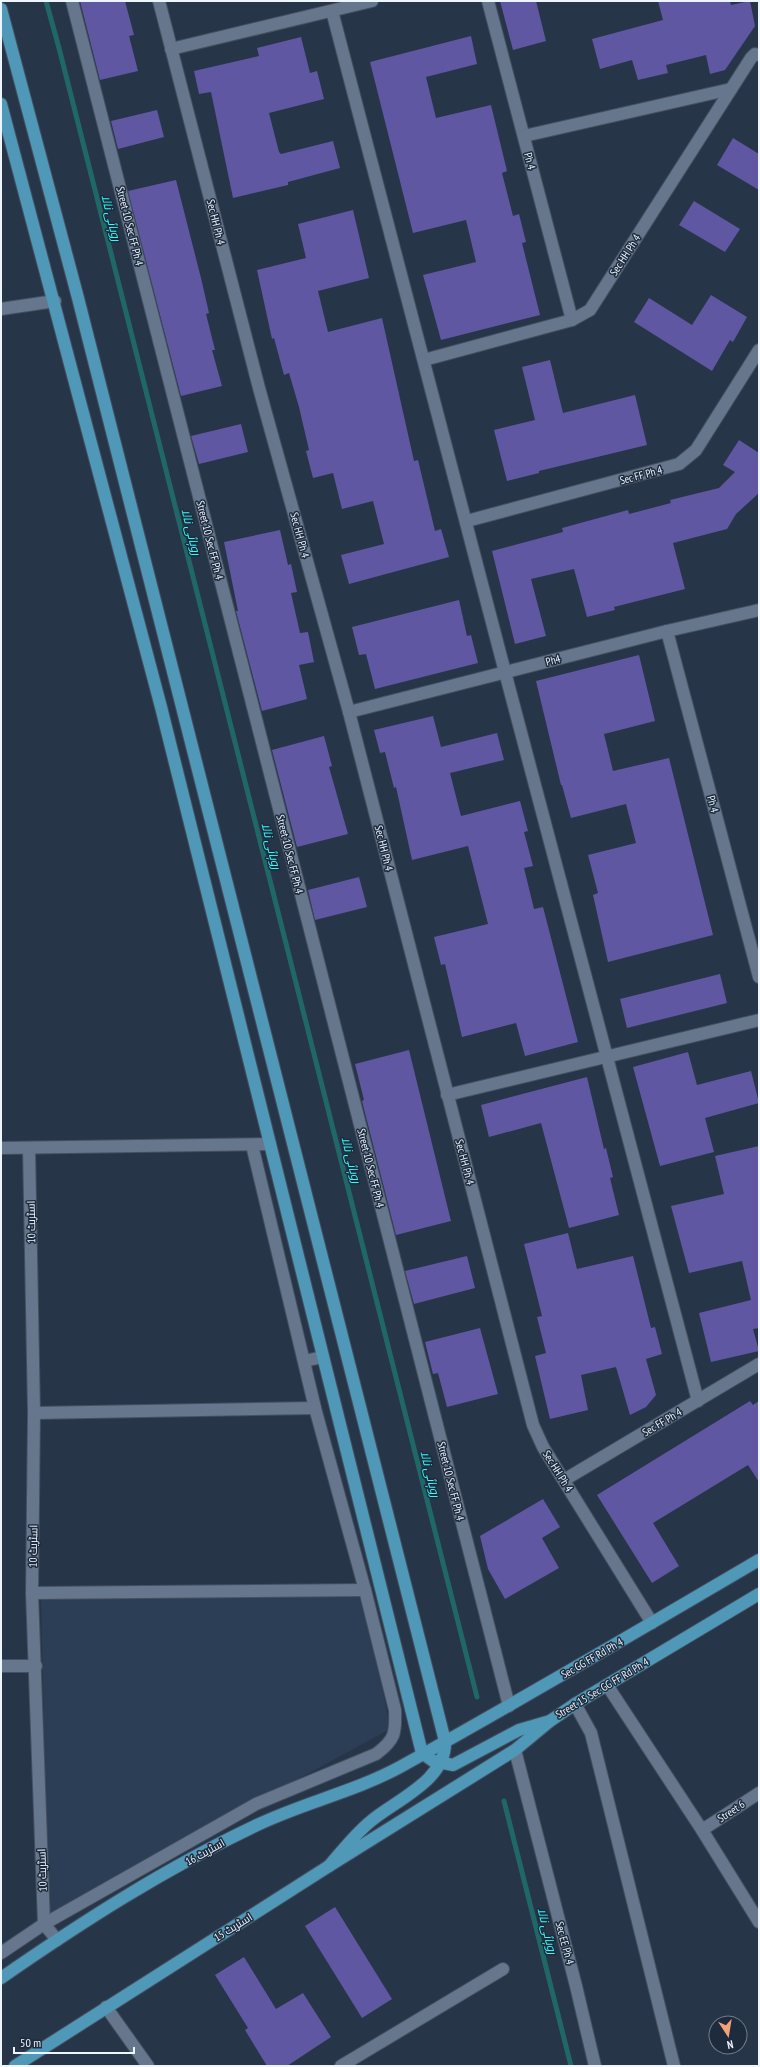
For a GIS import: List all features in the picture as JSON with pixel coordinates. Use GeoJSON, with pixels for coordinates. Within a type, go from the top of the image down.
{"type":"FeatureCollection","features":[{"type":"Feature","properties":{"kind":"main road"},"geometry":{"type":"LineString","coordinates":[[1,9],[78,298],[445,1741],[445,1748],[439,1763],[420,1788],[391,1805],[369,1822],[328,1866]]}},
{"type":"Feature","properties":{"kind":"main road"},"geometry":{"type":"LineString","coordinates":[[1,104],[6,138],[55,301],[161,707],[422,1753],[428,1759],[439,1763],[453,1765],[462,1762],[519,1730],[550,1720]]}},
{"type":"Feature","properties":{"kind":"main road","name":"Sec GG FF Rd Ph 4"},"geometry":{"type":"LineString","coordinates":[[422,1753],[509,1706],[759,1560]]}},
{"type":"Feature","properties":{"kind":"main road","name":"Street 15 Sec GG FF Rd Ph 4"},"geometry":{"type":"LineString","coordinates":[[451,1790],[515,1750],[550,1720],[575,1704],[759,1594]]}},
{"type":"Feature","properties":{"kind":"main road","name":"اسٹریٹ 16"},"geometry":{"type":"LineString","coordinates":[[1,1978],[57,1940],[159,1878],[257,1825],[364,1784],[399,1767],[422,1753]]}},
{"type":"Feature","properties":{"kind":"main road","name":"اسٹریٹ 15"},"geometry":{"type":"LineString","coordinates":[[15,2066],[328,1866],[451,1790]]}},
{"type":"Feature","properties":{"kind":"street","name":"Street 10 Sec FF Ph 4"},"geometry":{"type":"LineString","coordinates":[[72,1],[509,1706]]}},
{"type":"Feature","properties":{"kind":"street","name":"Sec HH Ph 4"},"geometry":{"type":"LineString","coordinates":[[159,1],[259,388],[349,712],[533,1426],[543,1447],[652,1623]]}},
{"type":"Feature","properties":{"kind":"street"},"geometry":{"type":"LineString","coordinates":[[171,49],[372,1]]}},
{"type":"Feature","properties":{"kind":"street","name":"Ph 4"},"geometry":{"type":"LineString","coordinates":[[488,1],[572,320]]}},
{"type":"Feature","properties":{"kind":"street"},"geometry":{"type":"LineString","coordinates":[[332,10],[698,1401]]}},
{"type":"Feature","properties":{"kind":"street","name":"Sec HH Ph 4"},"geometry":{"type":"LineString","coordinates":[[424,360],[572,320],[590,310],[731,89],[757,54]]}},
{"type":"Feature","properties":{"kind":"street"},"geometry":{"type":"LineString","coordinates":[[524,136],[731,89]]}},
{"type":"Feature","properties":{"kind":"street"},"geometry":{"type":"LineString","coordinates":[[1,309],[55,301]]}},
{"type":"Feature","properties":{"kind":"street","name":"Sec FF Ph 4"},"geometry":{"type":"LineString","coordinates":[[467,521],[679,464],[696,450],[759,350]]}},
{"type":"Feature","properties":{"kind":"street","name":"Ph4"},"geometry":{"type":"LineString","coordinates":[[349,712],[667,631],[759,610]]}},
{"type":"Feature","properties":{"kind":"street","name":"Ph 4"},"geometry":{"type":"LineString","coordinates":[[667,631],[759,977]]}},
{"type":"Feature","properties":{"kind":"street"},"geometry":{"type":"LineString","coordinates":[[447,1095],[759,1020]]}},
{"type":"Feature","properties":{"kind":"street"},"geometry":{"type":"LineString","coordinates":[[1,1148],[270,1144]]}},
{"type":"Feature","properties":{"kind":"street"},"geometry":{"type":"LineString","coordinates":[[1,1953],[44,1924],[256,1804],[297,1785],[376,1754],[390,1743],[396,1728],[395,1710],[365,1590],[315,1408],[252,1145]]}},
{"type":"Feature","properties":{"kind":"street","name":"اسٹریٹ 10"},"geometry":{"type":"LineString","coordinates":[[29,1148],[34,1413],[32,1593],[36,1666],[44,1924]]}},
{"type":"Feature","properties":{"kind":"street"},"geometry":{"type":"LineString","coordinates":[[304,1361],[323,1358]]}},
{"type":"Feature","properties":{"kind":"street","name":"Sec FF Ph 4"},"geometry":{"type":"LineString","coordinates":[[564,1480],[759,1364]]}},
{"type":"Feature","properties":{"kind":"street"},"geometry":{"type":"LineString","coordinates":[[34,1413],[315,1408]]}},
{"type":"Feature","properties":{"kind":"street"},"geometry":{"type":"LineString","coordinates":[[32,1593],[365,1590]]}},
{"type":"Feature","properties":{"kind":"street"},"geometry":{"type":"LineString","coordinates":[[1,1666],[36,1666]]}},
{"type":"Feature","properties":{"kind":"street"},"geometry":{"type":"LineString","coordinates":[[607,1685],[702,1830],[759,1922]]}},
{"type":"Feature","properties":{"kind":"street"},"geometry":{"type":"LineString","coordinates":[[575,1704],[591,1733],[674,2066]]}},
{"type":"Feature","properties":{"kind":"street","name":"Sec EE Ph 4"},"geometry":{"type":"LineString","coordinates":[[515,1750],[576,1986],[595,2066]]}},
{"type":"Feature","properties":{"kind":"street","name":"Street 6"},"geometry":{"type":"LineString","coordinates":[[702,1830],[759,1793]]}},
{"type":"Feature","properties":{"kind":"street"},"geometry":{"type":"LineString","coordinates":[[44,1924],[57,1940]]}},
{"type":"Feature","properties":{"kind":"street"},"geometry":{"type":"LineString","coordinates":[[341,2066],[503,1969]]}},
{"type":"Feature","properties":{"kind":"street"},"geometry":{"type":"LineString","coordinates":[[106,2007],[148,2066]]}},
{"type":"Feature","properties":{"kind":"shaded area"},"geometry":{"type":"Polygon","coordinates":[[[363,1595],[374,1643],[390,1729],[48,1915],[41,1596],[363,1595]]]}},
{"type":"Feature","properties":{"kind":"building"},"geometry":{"type":"Polygon","coordinates":[[[80,1],[125,1],[134,35],[129,36],[138,71],[100,80],[80,1]]]}},
{"type":"Feature","properties":{"kind":"building"},"geometry":{"type":"Polygon","coordinates":[[[500,1],[536,1],[546,41],[513,50],[500,1]]]}},
{"type":"Feature","properties":{"kind":"building"},"geometry":{"type":"Polygon","coordinates":[[[658,1],[730,1],[731,5],[750,1],[755,26],[725,70],[710,74],[706,55],[666,65],[668,73],[638,80],[632,60],[600,69],[592,39],[663,20],[658,1]]]}},
{"type":"Feature","properties":{"kind":"building"},"geometry":{"type":"Polygon","coordinates":[[[471,36],[477,64],[426,77],[436,118],[491,105],[507,171],[502,173],[513,216],[519,214],[526,242],[522,243],[540,315],[441,340],[423,275],[476,262],[466,220],[413,233],[370,62],[471,36]]]}},
{"type":"Feature","properties":{"kind":"building"},"geometry":{"type":"Polygon","coordinates":[[[301,37],[310,73],[317,71],[324,99],[269,113],[279,152],[281,154],[333,141],[340,168],[288,182],[288,185],[233,198],[211,92],[199,94],[194,71],[259,56],[257,48],[301,37]]]}},
{"type":"Feature","properties":{"kind":"building"},"geometry":{"type":"Polygon","coordinates":[[[157,110],[164,137],[118,149],[111,121],[157,110]]]}},
{"type":"Feature","properties":{"kind":"building"},"geometry":{"type":"Polygon","coordinates":[[[733,138],[759,154],[759,190],[717,165],[733,138]]]}},
{"type":"Feature","properties":{"kind":"building"},"geometry":{"type":"Polygon","coordinates":[[[176,180],[209,313],[206,314],[215,350],[212,350],[222,386],[181,396],[128,191],[176,180]]]}},
{"type":"Feature","properties":{"kind":"building"},"geometry":{"type":"Polygon","coordinates":[[[694,201],[740,229],[725,252],[679,225],[694,201]]]}},
{"type":"Feature","properties":{"kind":"building"},"geometry":{"type":"Polygon","coordinates":[[[353,210],[369,278],[318,291],[328,332],[382,318],[414,461],[418,460],[435,531],[441,529],[449,557],[349,584],[341,555],[384,544],[373,501],[342,509],[333,473],[313,478],[306,451],[309,450],[299,407],[289,373],[284,375],[274,338],[272,339],[257,270],[306,258],[298,224],[353,210]]]}},
{"type":"Feature","properties":{"kind":"building"},"geometry":{"type":"Polygon","coordinates":[[[711,295],[747,317],[733,342],[730,340],[712,371],[634,322],[649,298],[692,325],[711,295]]]}},
{"type":"Feature","properties":{"kind":"building"},"geometry":{"type":"Polygon","coordinates":[[[550,360],[563,413],[635,395],[647,445],[539,471],[539,473],[507,481],[494,430],[535,420],[522,367],[550,360]]]}},
{"type":"Feature","properties":{"kind":"building"},"geometry":{"type":"Polygon","coordinates":[[[241,424],[248,452],[199,464],[191,436],[241,424]]]}},
{"type":"Feature","properties":{"kind":"building"},"geometry":{"type":"Polygon","coordinates":[[[739,440],[759,453],[759,493],[736,514],[727,529],[673,543],[685,589],[614,607],[615,610],[587,617],[574,569],[531,579],[546,636],[515,644],[492,551],[563,532],[562,528],[628,510],[629,514],[671,503],[670,500],[719,488],[735,472],[723,465],[739,440]]]}},
{"type":"Feature","properties":{"kind":"building"},"geometry":{"type":"Polygon","coordinates":[[[280,530],[288,565],[291,564],[297,592],[291,593],[300,633],[308,632],[314,662],[299,665],[307,699],[262,711],[236,611],[238,611],[224,542],[280,530]]]}},
{"type":"Feature","properties":{"kind":"building"},"geometry":{"type":"Polygon","coordinates":[[[459,600],[467,636],[471,635],[478,663],[375,689],[366,654],[359,655],[352,627],[459,600]]]}},
{"type":"Feature","properties":{"kind":"building"},"geometry":{"type":"Polygon","coordinates":[[[639,655],[655,721],[604,734],[613,771],[669,758],[713,935],[608,962],[593,895],[598,893],[588,855],[636,843],[626,804],[571,818],[561,785],[536,681],[639,655]]]}},
{"type":"Feature","properties":{"kind":"building"},"geometry":{"type":"Polygon","coordinates":[[[433,716],[441,747],[497,733],[504,760],[450,773],[461,816],[520,801],[528,831],[524,832],[533,866],[524,868],[534,909],[543,907],[578,1042],[525,1056],[516,1023],[462,1037],[445,964],[441,965],[434,937],[488,924],[468,846],[412,860],[396,787],[394,788],[385,752],[380,753],[374,730],[433,716]]]}},
{"type":"Feature","properties":{"kind":"building"},"geometry":{"type":"Polygon","coordinates":[[[324,736],[332,766],[329,767],[348,834],[297,847],[272,750],[324,736]]]}},
{"type":"Feature","properties":{"kind":"building"},"geometry":{"type":"Polygon","coordinates":[[[359,877],[367,907],[315,920],[308,890],[359,877]]]}},
{"type":"Feature","properties":{"kind":"building"},"geometry":{"type":"Polygon","coordinates":[[[720,974],[727,1003],[627,1028],[620,999],[720,974]]]}},
{"type":"Feature","properties":{"kind":"building"},"geometry":{"type":"Polygon","coordinates":[[[409,1050],[451,1221],[396,1235],[362,1101],[364,1100],[355,1064],[409,1050]]]}},
{"type":"Feature","properties":{"kind":"building"},"geometry":{"type":"Polygon","coordinates":[[[688,1052],[697,1085],[751,1071],[759,1103],[705,1118],[714,1152],[660,1166],[633,1067],[688,1052]]]}},
{"type":"Feature","properties":{"kind":"building"},"geometry":{"type":"Polygon","coordinates":[[[587,1077],[604,1149],[606,1148],[613,1177],[610,1178],[619,1215],[569,1228],[541,1123],[489,1137],[481,1105],[587,1077]]]}},
{"type":"Feature","properties":{"kind":"building"},"geometry":{"type":"Polygon","coordinates":[[[759,1146],[759,1328],[753,1329],[759,1351],[711,1362],[699,1313],[751,1300],[742,1261],[689,1273],[671,1206],[724,1194],[715,1156],[759,1146]]]}},
{"type":"Feature","properties":{"kind":"building"},"geometry":{"type":"Polygon","coordinates":[[[568,1233],[577,1269],[633,1256],[651,1328],[655,1327],[662,1354],[646,1359],[656,1395],[646,1407],[630,1415],[616,1367],[581,1375],[588,1410],[550,1419],[535,1356],[546,1353],[537,1317],[542,1316],[524,1244],[568,1233]]]}},
{"type":"Feature","properties":{"kind":"building"},"geometry":{"type":"Polygon","coordinates":[[[467,1256],[475,1288],[414,1304],[405,1271],[467,1256]]]}},
{"type":"Feature","properties":{"kind":"building"},"geometry":{"type":"Polygon","coordinates":[[[480,1328],[498,1394],[447,1407],[438,1373],[433,1374],[425,1342],[480,1328]]]}},
{"type":"Feature","properties":{"kind":"building"},"geometry":{"type":"Polygon","coordinates":[[[750,1401],[753,1405],[759,1401],[759,1482],[748,1465],[653,1523],[679,1566],[652,1583],[597,1495],[750,1401]]]}},
{"type":"Feature","properties":{"kind":"building"},"geometry":{"type":"Polygon","coordinates":[[[543,1499],[560,1527],[542,1538],[559,1568],[505,1599],[488,1569],[480,1536],[543,1499]]]}},
{"type":"Feature","properties":{"kind":"building"},"geometry":{"type":"Polygon","coordinates":[[[335,1907],[392,1999],[362,2018],[305,1926],[335,1907]]]}},
{"type":"Feature","properties":{"kind":"building"},"geometry":{"type":"Polygon","coordinates":[[[244,1957],[276,2009],[303,1993],[331,2037],[287,2066],[267,2066],[245,2030],[248,2028],[215,1975],[244,1957]]]}},
{"type":"Feature","properties":{"kind":"waterway","name":"روہائی نالا"},"geometry":{"type":"LineString","coordinates":[[46,1],[477,1697]]}},
{"type":"Feature","properties":{"kind":"waterway","name":"روہائی نالا"},"geometry":{"type":"LineString","coordinates":[[504,1801],[571,2066]]}}]}
